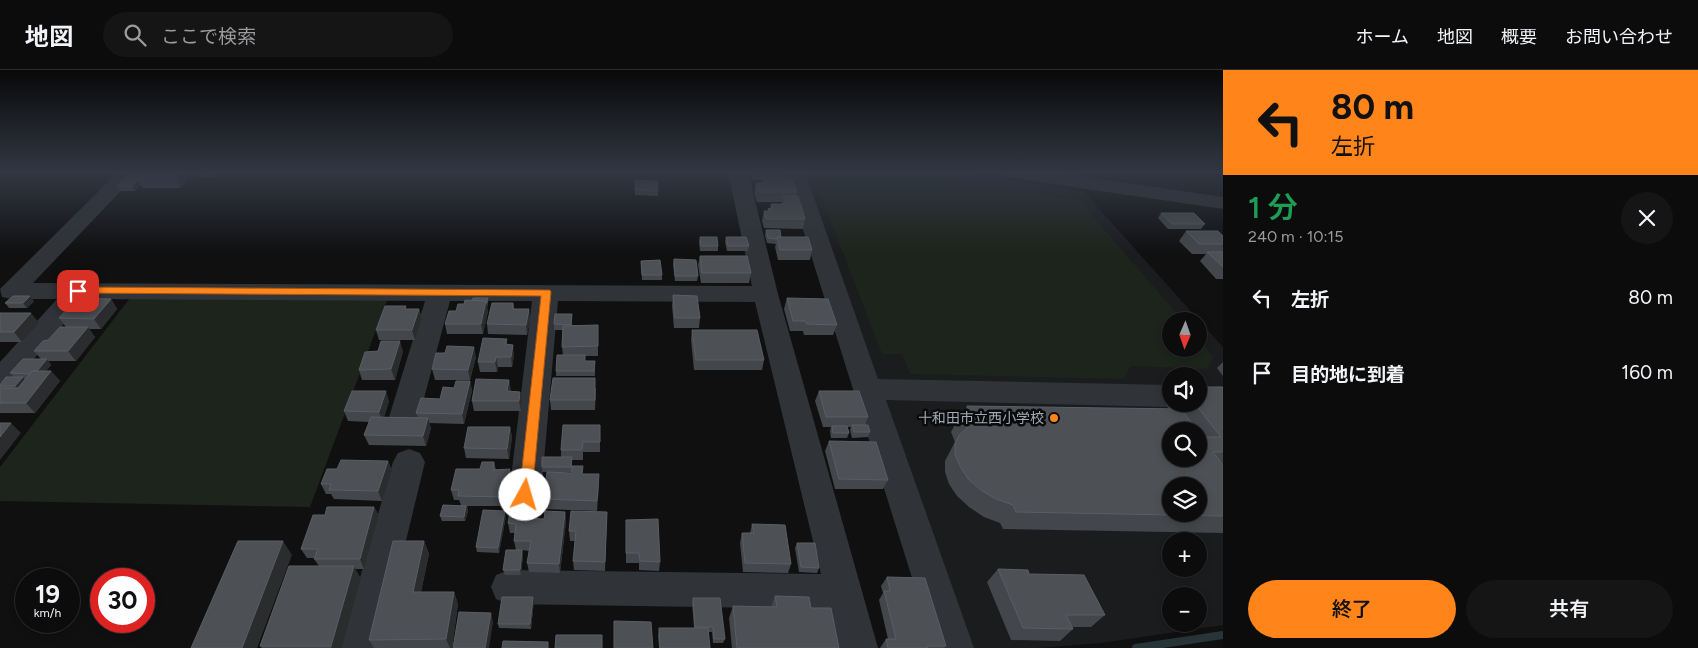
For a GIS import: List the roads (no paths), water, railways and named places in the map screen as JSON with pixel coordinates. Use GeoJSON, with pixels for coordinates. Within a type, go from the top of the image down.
{"type":"FeatureCollection","features":[{"type":"Feature","properties":{"kind":"street"},"geometry":{"type":"LineString","coordinates":[[6,297],[102,199]]}},
{"type":"Feature","properties":{"kind":"street"},"geometry":{"type":"LineString","coordinates":[[744,199],[766,294],[858,648]]}},
{"type":"Feature","properties":{"kind":"street"},"geometry":{"type":"LineString","coordinates":[[804,199],[954,648]]}},
{"type":"Feature","properties":{"kind":"street"},"geometry":{"type":"LineString","coordinates":[[1190,199],[1223,204]]}},
{"type":"Feature","properties":{"kind":"street"},"geometry":{"type":"LineString","coordinates":[[6,297],[78,291],[766,294]]}},
{"type":"Feature","properties":{"kind":"street"},"geometry":{"type":"LineString","coordinates":[[0,380],[78,291]]}},
{"type":"Feature","properties":{"kind":"street"},"geometry":{"type":"LineString","coordinates":[[404,417],[440,292]]}},
{"type":"Feature","properties":{"kind":"street"},"geometry":{"type":"LineString","coordinates":[[525,495],[546,292]]}},
{"type":"Feature","properties":{"kind":"street"},"geometry":{"type":"LineString","coordinates":[[868,389],[1162,396]]}},
{"type":"Feature","properties":{"kind":"street"},"geometry":{"type":"LineString","coordinates":[[360,648],[409,462]]}},
{"type":"Feature","properties":{"kind":"street"},"geometry":{"type":"LineString","coordinates":[[509,587],[843,592]]}},
{"type":"Feature","properties":{"kind":"waterway"},"geometry":{"type":"LineString","coordinates":[[1136,648],[1223,635]]}},
{"type":"Feature","properties":{"kind":"place","name":"十和田市立西小学校"},"geometry":{"type":"Point","coordinates":[1054,418]}}]}
